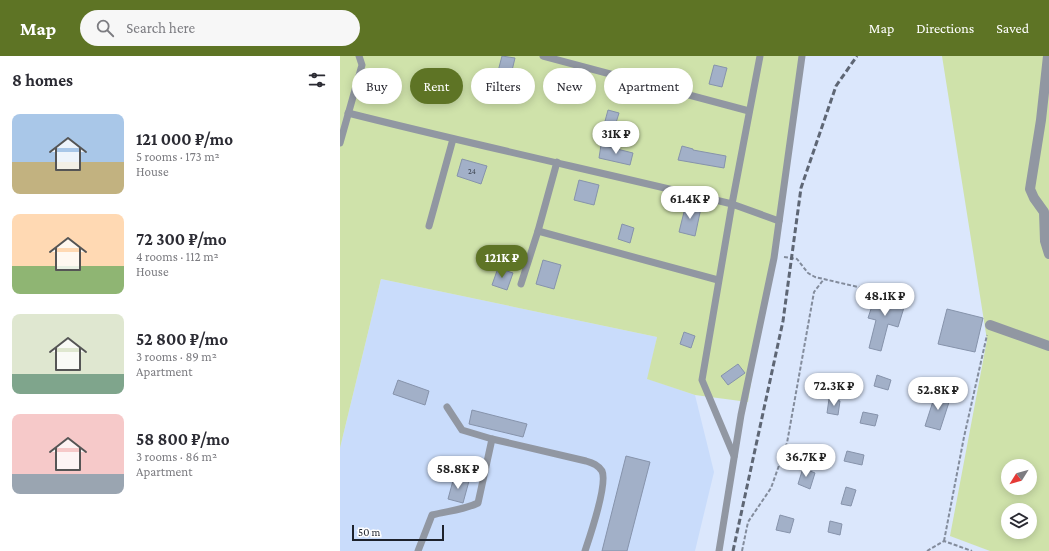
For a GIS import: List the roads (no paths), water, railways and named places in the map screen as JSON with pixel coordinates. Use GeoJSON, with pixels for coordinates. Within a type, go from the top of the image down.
{"type":"FeatureCollection","features":[{"type":"Feature","properties":{"kind":"street"},"geometry":{"type":"LineString","coordinates":[[1048,56],[1048,68],[1041,120],[1030,189],[1044,212],[1045,241],[1049,254]]}},
{"type":"Feature","properties":{"kind":"street"},"geometry":{"type":"LineString","coordinates":[[1036,201],[1049,203]]}},
{"type":"Feature","properties":{"kind":"street"},"geometry":{"type":"LineString","coordinates":[[990,325],[1049,346]]}},
{"type":"Feature","properties":{"kind":"lane"},"geometry":{"type":"LineString","coordinates":[[340,143],[362,65],[359,56]]}},
{"type":"Feature","properties":{"kind":"lane"},"geometry":{"type":"LineString","coordinates":[[543,56],[749,111]]}},
{"type":"Feature","properties":{"kind":"lane"},"geometry":{"type":"LineString","coordinates":[[734,457],[702,380],[718,280],[760,56]]}},
{"type":"Feature","properties":{"kind":"lane"},"geometry":{"type":"LineString","coordinates":[[718,551],[742,414],[774,258],[802,56]]}},
{"type":"Feature","properties":{"kind":"lane"},"geometry":{"type":"LineString","coordinates":[[348,113],[732,204],[779,221]]}},
{"type":"Feature","properties":{"kind":"lane"},"geometry":{"type":"LineString","coordinates":[[429,226],[453,139]]}},
{"type":"Feature","properties":{"kind":"lane"},"geometry":{"type":"LineString","coordinates":[[521,284],[538,231],[557,162]]}},
{"type":"Feature","properties":{"kind":"lane"},"geometry":{"type":"LineString","coordinates":[[538,231],[718,280]]}},
{"type":"Feature","properties":{"kind":"lane"},"geometry":{"type":"LineString","coordinates":[[447,407],[462,430],[492,439],[593,462],[598,466],[604,478],[594,522],[585,551]]}},
{"type":"Feature","properties":{"kind":"lane"},"geometry":{"type":"LineString","coordinates":[[418,551],[432,515],[470,507],[478,503],[492,439]]}},
{"type":"Feature","properties":{"kind":"railway"},"geometry":{"type":"LineString","coordinates":[[733,551],[783,321],[801,188],[836,86],[857,56]]}}]}
